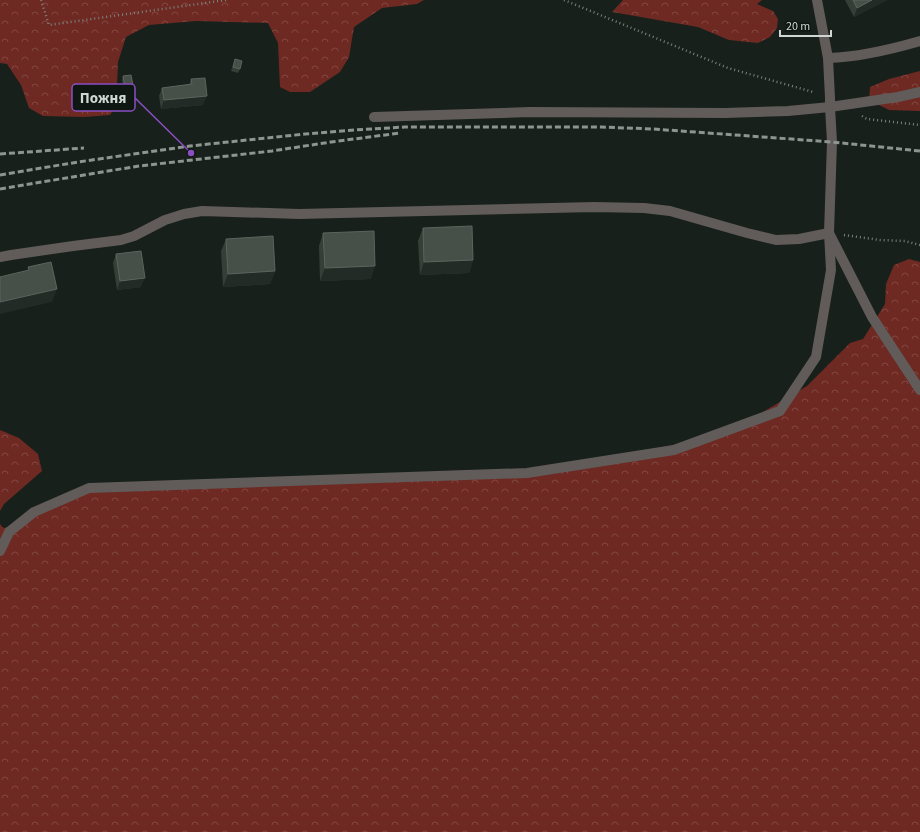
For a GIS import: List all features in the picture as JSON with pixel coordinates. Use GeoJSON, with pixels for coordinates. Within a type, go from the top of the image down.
{"type":"FeatureCollection","features":[{"type":"Feature","properties":{"kind":"street"},"geometry":{"type":"LineString","coordinates":[[0,551],[9,532],[34,512],[89,488],[526,473],[674,450],[780,411],[816,357],[831,270],[829,233],[832,142],[828,58],[817,0]]}},
{"type":"Feature","properties":{"kind":"street"},"geometry":{"type":"LineString","coordinates":[[828,58],[875,53],[920,41]]}},
{"type":"Feature","properties":{"kind":"street"},"geometry":{"type":"LineString","coordinates":[[374,117],[530,112],[725,113],[788,111],[830,107],[898,97],[920,92]]}},
{"type":"Feature","properties":{"kind":"street"},"geometry":{"type":"LineString","coordinates":[[0,257],[121,240],[134,236],[165,220],[184,214],[202,211],[299,214],[594,207],[644,208],[670,211],[776,240],[799,239],[829,233]]}},
{"type":"Feature","properties":{"kind":"street"},"geometry":{"type":"LineString","coordinates":[[829,233],[872,317],[920,390]]}},
{"type":"Feature","properties":{"kind":"path"},"geometry":{"type":"LineString","coordinates":[[41,0],[49,25],[226,0]]}},
{"type":"Feature","properties":{"kind":"path"},"geometry":{"type":"LineString","coordinates":[[564,0],[728,68],[813,92]]}},
{"type":"Feature","properties":{"kind":"path"},"geometry":{"type":"LineString","coordinates":[[842,105],[848,110],[867,119],[920,125]]}},
{"type":"Feature","properties":{"kind":"path"},"geometry":{"type":"LineString","coordinates":[[829,233],[880,240],[906,241],[920,245]]}},
{"type":"Feature","properties":{"kind":"green space"},"geometry":{"type":"Polygon","coordinates":[[[0,0],[424,0],[417,4],[382,8],[354,27],[349,57],[340,72],[310,92],[290,92],[280,87],[278,43],[268,23],[196,21],[149,25],[126,37],[118,62],[118,103],[110,115],[84,117],[43,116],[29,108],[21,85],[7,64],[0,63],[0,0]]]}},
{"type":"Feature","properties":{"kind":"green space"},"geometry":{"type":"Polygon","coordinates":[[[623,0],[762,0],[757,4],[773,11],[778,19],[777,28],[770,37],[758,43],[729,40],[698,27],[612,12],[623,0]]]}},
{"type":"Feature","properties":{"kind":"green space"},"geometry":{"type":"Polygon","coordinates":[[[920,71],[920,111],[889,110],[869,100],[870,87],[889,79],[920,71]]]}},
{"type":"Feature","properties":{"kind":"green space"},"geometry":{"type":"Polygon","coordinates":[[[909,259],[920,262],[920,832],[0,832],[0,524],[3,528],[19,525],[30,516],[86,491],[546,470],[724,435],[807,386],[850,343],[863,339],[885,304],[886,284],[894,265],[909,259]]]}},
{"type":"Feature","properties":{"kind":"green space"},"geometry":{"type":"Polygon","coordinates":[[[0,430],[19,438],[38,454],[42,471],[4,504],[0,511],[0,430]]]}},
{"type":"Feature","properties":{"kind":"building"},"geometry":{"type":"Polygon","coordinates":[[[853,0],[872,0],[857,8],[853,0]]]}},
{"type":"Feature","properties":{"kind":"building"},"geometry":{"type":"Polygon","coordinates":[[[235,59],[242,61],[240,69],[233,67],[235,59]]]}},
{"type":"Feature","properties":{"kind":"building"},"geometry":{"type":"Polygon","coordinates":[[[131,75],[133,85],[125,86],[123,76],[131,75]]]}},
{"type":"Feature","properties":{"kind":"building"},"geometry":{"type":"Polygon","coordinates":[[[205,78],[207,96],[164,100],[162,88],[192,84],[191,79],[205,78]]]}},
{"type":"Feature","properties":{"kind":"building"},"geometry":{"type":"Polygon","coordinates":[[[472,226],[473,260],[424,262],[423,228],[472,226]]]}},
{"type":"Feature","properties":{"kind":"building"},"geometry":{"type":"Polygon","coordinates":[[[374,231],[375,266],[325,268],[323,233],[374,231]]]}},
{"type":"Feature","properties":{"kind":"building"},"geometry":{"type":"Polygon","coordinates":[[[273,236],[275,271],[228,274],[226,239],[273,236]]]}},
{"type":"Feature","properties":{"kind":"building"},"geometry":{"type":"Polygon","coordinates":[[[141,251],[145,278],[120,281],[116,254],[141,251]]]}},
{"type":"Feature","properties":{"kind":"building"},"geometry":{"type":"Polygon","coordinates":[[[51,262],[57,289],[0,302],[0,277],[29,270],[28,267],[51,262]]]}},
{"type":"Feature","properties":{"kind":"railway"},"geometry":{"type":"LineString","coordinates":[[0,175],[190,146],[305,134],[405,127],[601,127],[653,129],[832,142],[920,151]]}},
{"type":"Feature","properties":{"kind":"railway"},"geometry":{"type":"LineString","coordinates":[[0,189],[139,166],[272,151],[400,133]]}},
{"type":"Feature","properties":{"kind":"railway"},"geometry":{"type":"LineString","coordinates":[[0,154],[84,148]]}},
{"type":"Feature","properties":{"kind":"place","name":"Пожня"},"geometry":{"type":"Point","coordinates":[191,153]}}]}
